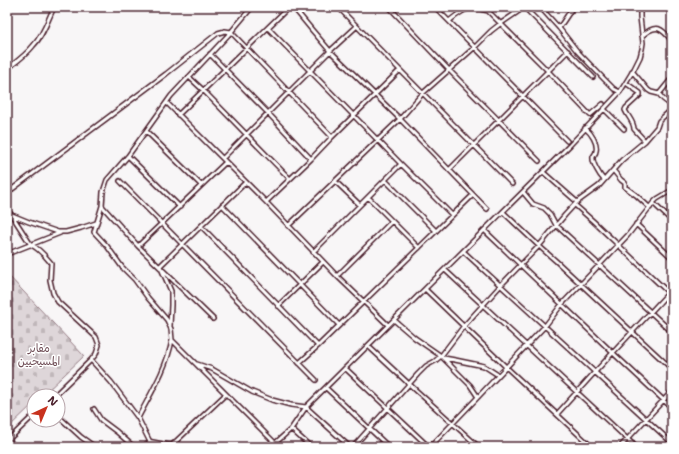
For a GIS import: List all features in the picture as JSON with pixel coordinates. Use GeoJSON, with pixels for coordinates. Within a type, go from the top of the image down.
{"type":"FeatureCollection","features":[{"type":"Feature","properties":{"kind":"street"},"geometry":{"type":"LineString","coordinates":[[7,69],[38,41],[54,7]]}},
{"type":"Feature","properties":{"kind":"street"},"geometry":{"type":"LineString","coordinates":[[171,330],[167,320],[94,232],[102,206],[102,192],[107,180],[128,156],[171,96],[231,32],[252,7]]}},
{"type":"Feature","properties":{"kind":"street"},"geometry":{"type":"LineString","coordinates":[[178,115],[289,7]]}},
{"type":"Feature","properties":{"kind":"street"},"geometry":{"type":"LineString","coordinates":[[293,7],[330,51],[400,119],[486,209]]}},
{"type":"Feature","properties":{"kind":"street"},"geometry":{"type":"LineString","coordinates":[[338,7],[512,184]]}},
{"type":"Feature","properties":{"kind":"street"},"geometry":{"type":"LineString","coordinates":[[389,7],[539,161]]}},
{"type":"Feature","properties":{"kind":"street"},"geometry":{"type":"LineString","coordinates":[[435,7],[567,141]]}},
{"type":"Feature","properties":{"kind":"street"},"geometry":{"type":"LineString","coordinates":[[288,226],[400,119],[423,93],[500,24],[519,11],[519,7]]}},
{"type":"Feature","properties":{"kind":"street"},"geometry":{"type":"LineString","coordinates":[[524,7],[593,77]]}},
{"type":"Feature","properties":{"kind":"street"},"geometry":{"type":"LineString","coordinates":[[540,7],[607,82],[614,89],[620,92]]}},
{"type":"Feature","properties":{"kind":"street"},"geometry":{"type":"LineString","coordinates":[[559,28],[573,7]]}},
{"type":"Feature","properties":{"kind":"street"},"geometry":{"type":"LineString","coordinates":[[271,447],[291,429],[306,407],[543,172],[620,92],[640,57],[643,43],[640,7]]}},
{"type":"Feature","properties":{"kind":"street"},"geometry":{"type":"LineString","coordinates":[[449,21],[462,11],[472,8],[488,11],[590,115],[603,104]]}},
{"type":"Feature","properties":{"kind":"street"},"geometry":{"type":"LineString","coordinates":[[223,158],[356,27]]}},
{"type":"Feature","properties":{"kind":"street"},"geometry":{"type":"LineString","coordinates":[[268,28],[452,215]]}},
{"type":"Feature","properties":{"kind":"street"},"geometry":{"type":"LineString","coordinates":[[642,36],[652,29],[660,29],[667,34],[672,41]]}},
{"type":"Feature","properties":{"kind":"street"},"geometry":{"type":"LineString","coordinates":[[7,193],[166,74],[218,33],[225,31],[231,32],[332,137]]}},
{"type":"Feature","properties":{"kind":"street"},"geometry":{"type":"LineString","coordinates":[[449,170],[568,51]]}},
{"type":"Feature","properties":{"kind":"street"},"geometry":{"type":"LineString","coordinates":[[210,54],[311,158]]}},
{"type":"Feature","properties":{"kind":"street"},"geometry":{"type":"LineString","coordinates":[[266,202],[400,70]]}},
{"type":"Feature","properties":{"kind":"street"},"geometry":{"type":"LineString","coordinates":[[196,364],[212,369],[252,392],[290,405],[306,407],[352,447],[426,366],[442,357],[463,327],[539,246],[556,225],[576,204],[599,186],[627,156],[645,141],[657,128],[661,119],[672,108],[660,94],[648,90],[632,71]]}},
{"type":"Feature","properties":{"kind":"street"},"geometry":{"type":"LineString","coordinates":[[189,77],[290,179]]}},
{"type":"Feature","properties":{"kind":"street"},"geometry":{"type":"LineString","coordinates":[[660,94],[672,78]]}},
{"type":"Feature","properties":{"kind":"street"},"geometry":{"type":"LineString","coordinates":[[626,83],[640,93],[640,95],[625,110],[634,124],[634,129],[645,141]]}},
{"type":"Feature","properties":{"kind":"street"},"geometry":{"type":"LineString","coordinates":[[167,103],[266,202],[336,276],[388,325]]}},
{"type":"Feature","properties":{"kind":"street"},"geometry":{"type":"LineString","coordinates":[[604,109],[624,129]]}},
{"type":"Feature","properties":{"kind":"street"},"geometry":{"type":"LineString","coordinates":[[585,128],[590,132],[595,142],[597,150],[593,158],[595,168],[604,180]]}},
{"type":"Feature","properties":{"kind":"street"},"geometry":{"type":"LineString","coordinates":[[146,131],[201,185]]}},
{"type":"Feature","properties":{"kind":"street"},"geometry":{"type":"LineString","coordinates":[[128,156],[180,206]]}},
{"type":"Feature","properties":{"kind":"street"},"geometry":{"type":"LineString","coordinates":[[138,246],[226,162]]}},
{"type":"Feature","properties":{"kind":"street"},"geometry":{"type":"LineString","coordinates":[[313,252],[401,164]]}},
{"type":"Feature","properties":{"kind":"street"},"geometry":{"type":"LineString","coordinates":[[613,170],[625,183],[625,187],[650,208]]}},
{"type":"Feature","properties":{"kind":"street"},"geometry":{"type":"LineString","coordinates":[[543,172],[672,296]]}},
{"type":"Feature","properties":{"kind":"street"},"geometry":{"type":"LineString","coordinates":[[385,180],[436,231]]}},
{"type":"Feature","properties":{"kind":"street"},"geometry":{"type":"LineString","coordinates":[[120,181],[316,380]]}},
{"type":"Feature","properties":{"kind":"street"},"geometry":{"type":"LineString","coordinates":[[335,181],[360,205]]}},
{"type":"Feature","properties":{"kind":"street"},"geometry":{"type":"LineString","coordinates":[[160,266],[246,182]]}},
{"type":"Feature","properties":{"kind":"street"},"geometry":{"type":"LineString","coordinates":[[345,368],[429,447],[545,326],[562,304],[618,245],[653,203],[672,190]]}},
{"type":"Feature","properties":{"kind":"street"},"geometry":{"type":"LineString","coordinates":[[523,192],[533,204],[544,208],[550,214],[556,225],[672,332]]}},
{"type":"Feature","properties":{"kind":"street"},"geometry":{"type":"LineString","coordinates":[[299,363],[473,195]]}},
{"type":"Feature","properties":{"kind":"street"},"geometry":{"type":"LineString","coordinates":[[368,197],[419,248]]}},
{"type":"Feature","properties":{"kind":"street"},"geometry":{"type":"LineString","coordinates":[[653,203],[672,221]]}},
{"type":"Feature","properties":{"kind":"street"},"geometry":{"type":"LineString","coordinates":[[222,205],[339,325]]}},
{"type":"Feature","properties":{"kind":"street"},"geometry":{"type":"LineString","coordinates":[[102,206],[138,246],[213,319]]}},
{"type":"Feature","properties":{"kind":"street"},"geometry":{"type":"LineString","coordinates":[[502,212],[556,260],[672,369]]}},
{"type":"Feature","properties":{"kind":"street"},"geometry":{"type":"LineString","coordinates":[[9,214],[58,232],[66,232],[97,223]]}},
{"type":"Feature","properties":{"kind":"street"},"geometry":{"type":"LineString","coordinates":[[9,214],[31,245],[35,247],[50,263],[50,280],[53,292],[58,302],[96,337],[99,344],[96,354],[91,360],[62,388]]}},
{"type":"Feature","properties":{"kind":"street"},"geometry":{"type":"LineString","coordinates":[[336,276],[392,221]]}},
{"type":"Feature","properties":{"kind":"street"},"geometry":{"type":"LineString","coordinates":[[636,224],[672,258]]}},
{"type":"Feature","properties":{"kind":"street"},"geometry":{"type":"LineString","coordinates":[[201,226],[318,346]]}},
{"type":"Feature","properties":{"kind":"street"},"geometry":{"type":"LineString","coordinates":[[484,230],[672,408]]}},
{"type":"Feature","properties":{"kind":"street"},"geometry":{"type":"LineString","coordinates":[[7,254],[62,232]]}},
{"type":"Feature","properties":{"kind":"street"},"geometry":{"type":"LineString","coordinates":[[463,251],[672,443]]}},
{"type":"Feature","properties":{"kind":"street"},"geometry":{"type":"LineString","coordinates":[[278,306],[323,262]]}},
{"type":"Feature","properties":{"kind":"street"},"geometry":{"type":"LineString","coordinates":[[138,418],[164,366],[170,351],[172,340],[170,319],[171,291],[160,266]]}},
{"type":"Feature","properties":{"kind":"street"},"geometry":{"type":"LineString","coordinates":[[444,270],[636,447]]}},
{"type":"Feature","properties":{"kind":"street"},"geometry":{"type":"LineString","coordinates":[[425,289],[463,327],[592,447]]}},
{"type":"Feature","properties":{"kind":"street"},"geometry":{"type":"LineString","coordinates":[[557,414],[594,372],[672,290]]}},
{"type":"Feature","properties":{"kind":"street"},"geometry":{"type":"LineString","coordinates":[[394,320],[415,338],[442,357],[470,385],[478,397]]}},
{"type":"Feature","properties":{"kind":"street"},"geometry":{"type":"LineString","coordinates":[[172,340],[274,443]]}},
{"type":"Feature","properties":{"kind":"street"},"geometry":{"type":"LineString","coordinates":[[368,346],[479,447]]}},
{"type":"Feature","properties":{"kind":"street"},"geometry":{"type":"LineString","coordinates":[[442,357],[484,366],[498,375]]}},
{"type":"Feature","properties":{"kind":"street"},"geometry":{"type":"LineString","coordinates":[[91,360],[111,382],[138,418],[150,442]]}},
{"type":"Feature","properties":{"kind":"street"},"geometry":{"type":"LineString","coordinates":[[326,388],[389,447]]}},
{"type":"Feature","properties":{"kind":"street"},"geometry":{"type":"LineString","coordinates":[[620,447],[672,391]]}},
{"type":"Feature","properties":{"kind":"street"},"geometry":{"type":"LineString","coordinates":[[150,442],[171,447],[226,394]]}},
{"type":"Feature","properties":{"kind":"street"},"geometry":{"type":"LineString","coordinates":[[94,409],[101,420],[134,447]]}},
{"type":"Feature","properties":{"kind":"street"},"geometry":{"type":"LineString","coordinates":[[16,447],[7,440],[26,422]]}},
{"type":"Feature","properties":{"kind":"street"},"geometry":{"type":"LineString","coordinates":[[66,423],[95,447]]}},
{"type":"Feature","properties":{"kind":"street"},"geometry":{"type":"LineString","coordinates":[[291,429],[311,447]]}},
{"type":"Feature","properties":{"kind":"street"},"geometry":{"type":"LineString","coordinates":[[145,447],[150,442]]}},
{"type":"Feature","properties":{"kind":"green space","name":"مقابر المسيحيين"},"geometry":{"type":"Polygon","coordinates":[[[7,274],[84,356],[50,388],[26,388],[26,411],[7,429],[7,274]]]}}]}
